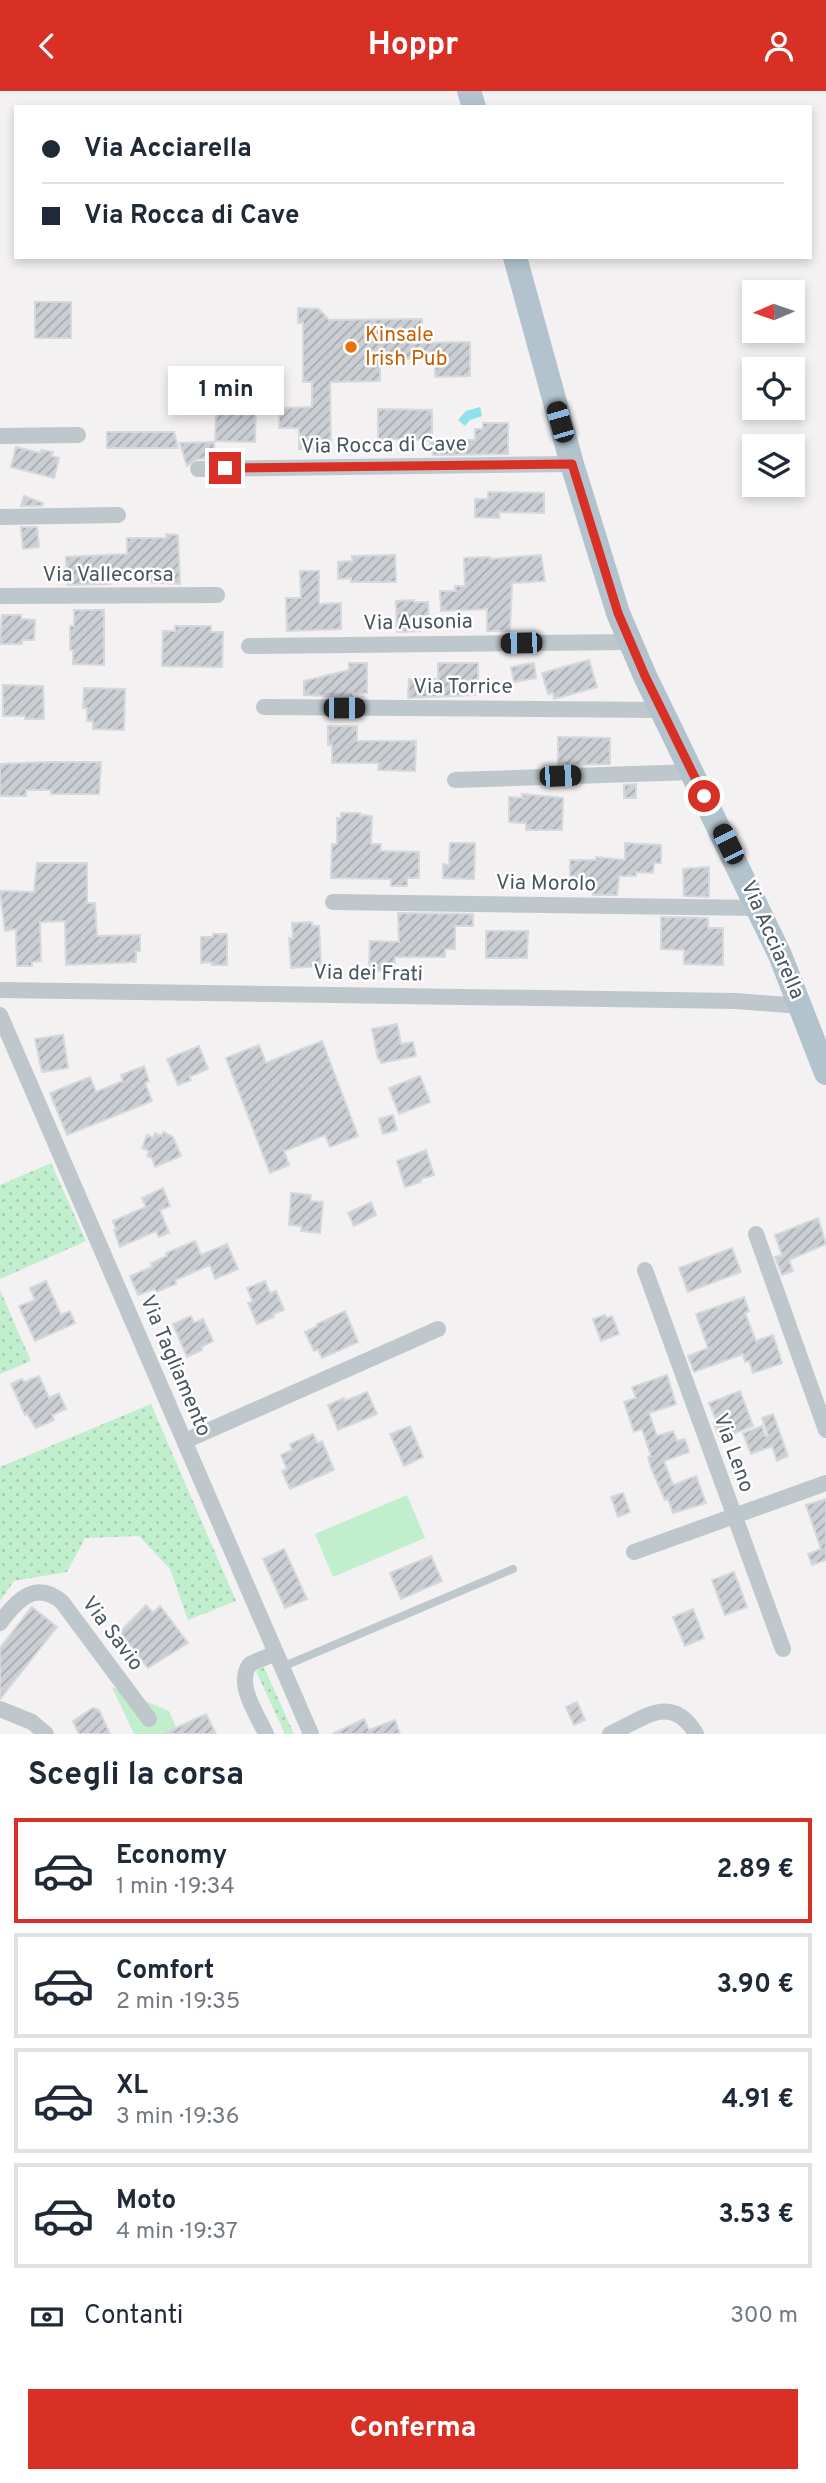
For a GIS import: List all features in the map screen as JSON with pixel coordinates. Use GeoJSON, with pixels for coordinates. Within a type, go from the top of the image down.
{"type":"FeatureCollection","features":[{"type":"Feature","properties":{"kind":"main road","name":"Via Acciarella"},"geometry":{"type":"LineString","coordinates":[[516,259],[608,585],[661,710],[759,908],[797,995],[826,1073]]}},
{"type":"Feature","properties":{"kind":"street"},"geometry":{"type":"LineString","coordinates":[[0,436],[78,435]]}},
{"type":"Feature","properties":{"kind":"street","name":"Via Rocca di Cave"},"geometry":{"type":"LineString","coordinates":[[198,469],[572,464]]}},
{"type":"Feature","properties":{"kind":"street"},"geometry":{"type":"LineString","coordinates":[[0,516],[118,515]]}},
{"type":"Feature","properties":{"kind":"street","name":"Via Vallecorsa"},"geometry":{"type":"LineString","coordinates":[[0,596],[217,595]]}},
{"type":"Feature","properties":{"kind":"street","name":"Via Ausonia"},"geometry":{"type":"LineString","coordinates":[[249,646],[630,642]]}},
{"type":"Feature","properties":{"kind":"street","name":"Via Torrice"},"geometry":{"type":"LineString","coordinates":[[264,707],[661,710]]}},
{"type":"Feature","properties":{"kind":"street"},"geometry":{"type":"LineString","coordinates":[[455,780],[692,772]]}},
{"type":"Feature","properties":{"kind":"street","name":"Via Morolo"},"geometry":{"type":"LineString","coordinates":[[333,902],[759,908]]}},
{"type":"Feature","properties":{"kind":"street","name":"Via dei Frati"},"geometry":{"type":"LineString","coordinates":[[0,990],[736,1000],[797,995]]}},
{"type":"Feature","properties":{"kind":"street","name":"Via dei Frati"},"geometry":{"type":"LineString","coordinates":[[736,1000],[768,993],[797,995]]}},
{"type":"Feature","properties":{"kind":"street","name":"Via Tagliamento"},"geometry":{"type":"LineString","coordinates":[[0,1015],[312,1734]]}},
{"type":"Feature","properties":{"kind":"street"},"geometry":{"type":"LineString","coordinates":[[756,1234],[826,1430]]}},
{"type":"Feature","properties":{"kind":"street","name":"Via Leno"},"geometry":{"type":"LineString","coordinates":[[645,1270],[783,1649]]}},
{"type":"Feature","properties":{"kind":"street"},"geometry":{"type":"LineString","coordinates":[[185,1441],[438,1329]]}},
{"type":"Feature","properties":{"kind":"street"},"geometry":{"type":"LineString","coordinates":[[634,1552],[826,1483]]}},
{"type":"Feature","properties":{"kind":"street","name":"Via Savio"},"geometry":{"type":"LineString","coordinates":[[0,1623],[14,1604],[28,1595],[42,1592],[54,1596],[62,1602],[149,1720]]}},
{"type":"Feature","properties":{"kind":"street"},"geometry":{"type":"LineString","coordinates":[[266,1734],[245,1688],[244,1676],[250,1664],[279,1660]]}},
{"type":"Feature","properties":{"kind":"street"},"geometry":{"type":"LineString","coordinates":[[0,1709],[32,1722],[46,1734]]}},
{"type":"Feature","properties":{"kind":"street"},"geometry":{"type":"LineString","coordinates":[[610,1734],[668,1711],[674,1711],[683,1717],[696,1734]]}},
{"type":"Feature","properties":{"kind":"lane"},"geometry":{"type":"LineString","coordinates":[[279,1660],[513,1569]]}},
{"type":"Feature","properties":{"kind":"green space"},"geometry":{"type":"Polygon","coordinates":[[[51,1163],[86,1241],[0,1279],[0,1185],[51,1163]]]}},
{"type":"Feature","properties":{"kind":"green space"},"geometry":{"type":"Polygon","coordinates":[[[0,1290],[31,1361],[0,1374],[0,1290]]]}},
{"type":"Feature","properties":{"kind":"green space"},"geometry":{"type":"Polygon","coordinates":[[[151,1404],[236,1601],[188,1620],[170,1569],[139,1536],[85,1538],[67,1572],[14,1581],[0,1601],[0,1467],[151,1404]]]}},
{"type":"Feature","properties":{"kind":"green space"},"geometry":{"type":"Polygon","coordinates":[[[407,1495],[425,1538],[333,1577],[315,1534],[407,1495]]]}},
{"type":"Feature","properties":{"kind":"green space"},"geometry":{"type":"Polygon","coordinates":[[[264,1667],[294,1734],[285,1734],[256,1671],[264,1667]]]}},
{"type":"Feature","properties":{"kind":"green space"},"geometry":{"type":"Polygon","coordinates":[[[112,1687],[169,1711],[179,1734],[134,1734],[112,1687]]]}},
{"type":"Feature","properties":{"kind":"water"},"geometry":{"type":"Polygon","coordinates":[[[480,407],[482,416],[470,420],[465,426],[458,420],[466,411],[480,407]]]}},
{"type":"Feature","properties":{"kind":"building"},"geometry":{"type":"Polygon","coordinates":[[[35,302],[71,302],[71,338],[35,338],[35,302]]]}},
{"type":"Feature","properties":{"kind":"building"},"geometry":{"type":"Polygon","coordinates":[[[298,308],[319,309],[329,320],[422,319],[422,343],[470,342],[470,376],[435,377],[435,359],[380,359],[380,381],[330,382],[331,449],[299,449],[299,428],[279,428],[279,408],[312,407],[312,382],[303,382],[303,323],[298,323],[298,308]]]}},
{"type":"Feature","properties":{"kind":"building"},"geometry":{"type":"Polygon","coordinates":[[[236,404],[256,405],[255,442],[215,441],[216,414],[236,404]]]}},
{"type":"Feature","properties":{"kind":"building"},"geometry":{"type":"Polygon","coordinates":[[[378,409],[432,410],[432,440],[475,440],[475,429],[483,429],[483,423],[508,423],[508,454],[433,455],[429,440],[378,439],[378,409]]]}},
{"type":"Feature","properties":{"kind":"building"},"geometry":{"type":"Polygon","coordinates":[[[107,432],[174,432],[178,448],[107,448],[107,432]]]}},
{"type":"Feature","properties":{"kind":"building"},"geometry":{"type":"Polygon","coordinates":[[[214,442],[215,458],[197,459],[187,466],[180,443],[214,442]]]}},
{"type":"Feature","properties":{"kind":"building"},"geometry":{"type":"Polygon","coordinates":[[[16,447],[40,453],[41,450],[53,452],[51,456],[59,458],[54,478],[11,467],[16,447]]]}},
{"type":"Feature","properties":{"kind":"building"},"geometry":{"type":"Polygon","coordinates":[[[488,492],[544,493],[544,513],[499,512],[499,518],[475,517],[475,499],[488,499],[488,492]]]}},
{"type":"Feature","properties":{"kind":"building"},"geometry":{"type":"Polygon","coordinates":[[[24,496],[43,503],[42,506],[21,506],[24,496]]]}},
{"type":"Feature","properties":{"kind":"building"},"geometry":{"type":"Polygon","coordinates":[[[21,527],[37,527],[39,547],[23,549],[21,527]]]}},
{"type":"Feature","properties":{"kind":"building"},"geometry":{"type":"Polygon","coordinates":[[[166,534],[178,535],[180,584],[109,580],[110,584],[67,585],[66,557],[127,554],[127,538],[166,538],[166,534]]]}},
{"type":"Feature","properties":{"kind":"building"},"geometry":{"type":"Polygon","coordinates":[[[395,555],[396,582],[351,582],[351,578],[338,579],[338,562],[353,561],[352,556],[395,555]]]}},
{"type":"Feature","properties":{"kind":"building"},"geometry":{"type":"Polygon","coordinates":[[[541,555],[545,581],[512,583],[510,631],[487,631],[487,609],[441,611],[440,591],[456,591],[455,586],[465,586],[464,558],[541,555]]]}},
{"type":"Feature","properties":{"kind":"building"},"geometry":{"type":"Polygon","coordinates":[[[300,571],[319,571],[319,604],[341,603],[341,629],[287,631],[286,598],[301,598],[300,571]]]}},
{"type":"Feature","properties":{"kind":"building"},"geometry":{"type":"Polygon","coordinates":[[[396,601],[428,602],[429,626],[419,627],[420,631],[397,632],[396,601]]]}},
{"type":"Feature","properties":{"kind":"building"},"geometry":{"type":"Polygon","coordinates":[[[74,610],[104,610],[104,665],[73,664],[70,626],[74,626],[74,610]]]}},
{"type":"Feature","properties":{"kind":"building"},"geometry":{"type":"Polygon","coordinates":[[[2,615],[21,615],[21,619],[35,620],[34,640],[22,640],[22,644],[0,644],[2,615]]]}},
{"type":"Feature","properties":{"kind":"building"},"geometry":{"type":"Polygon","coordinates":[[[175,626],[211,626],[211,632],[223,632],[222,667],[162,666],[163,631],[175,631],[175,626]]]}},
{"type":"Feature","properties":{"kind":"building"},"geometry":{"type":"Polygon","coordinates":[[[589,660],[597,687],[554,699],[553,693],[548,694],[542,673],[589,660]]]}},
{"type":"Feature","properties":{"kind":"building"},"geometry":{"type":"Polygon","coordinates":[[[349,663],[367,663],[367,693],[353,693],[353,697],[304,695],[304,681],[349,670],[349,663]]]}},
{"type":"Feature","properties":{"kind":"building"},"geometry":{"type":"Polygon","coordinates":[[[438,663],[478,663],[475,695],[408,698],[409,679],[438,679],[438,663]]]}},
{"type":"Feature","properties":{"kind":"building"},"geometry":{"type":"Polygon","coordinates":[[[534,663],[536,678],[514,682],[511,667],[534,663]]]}},
{"type":"Feature","properties":{"kind":"building"},"geometry":{"type":"Polygon","coordinates":[[[3,685],[43,686],[44,719],[3,716],[3,685]]]}},
{"type":"Feature","properties":{"kind":"building"},"geometry":{"type":"Polygon","coordinates":[[[84,688],[125,689],[124,730],[93,729],[93,721],[87,721],[87,708],[83,708],[84,688]]]}},
{"type":"Feature","properties":{"kind":"building"},"geometry":{"type":"Polygon","coordinates":[[[328,726],[357,726],[357,741],[416,741],[415,771],[378,770],[379,763],[332,763],[328,726]]]}},
{"type":"Feature","properties":{"kind":"building"},"geometry":{"type":"Polygon","coordinates":[[[558,737],[610,738],[610,764],[558,765],[558,737]]]}},
{"type":"Feature","properties":{"kind":"building"},"geometry":{"type":"Polygon","coordinates":[[[101,762],[99,794],[51,794],[51,790],[26,790],[26,796],[0,796],[0,764],[101,762]]]}},
{"type":"Feature","properties":{"kind":"building"},"geometry":{"type":"Polygon","coordinates":[[[636,784],[636,798],[624,798],[624,785],[636,784]]]}},
{"type":"Feature","properties":{"kind":"building"},"geometry":{"type":"Polygon","coordinates":[[[522,794],[563,798],[562,830],[526,830],[526,823],[509,822],[509,797],[523,798],[522,794]]]}},
{"type":"Feature","properties":{"kind":"building"},"geometry":{"type":"Polygon","coordinates":[[[341,813],[372,816],[371,844],[381,844],[380,851],[419,852],[419,878],[407,878],[407,886],[391,886],[391,879],[331,878],[332,844],[337,844],[337,818],[341,818],[341,813]]]}},
{"type":"Feature","properties":{"kind":"building"},"geometry":{"type":"Polygon","coordinates":[[[450,843],[475,843],[474,879],[443,878],[443,864],[449,865],[450,843]]]}},
{"type":"Feature","properties":{"kind":"building"},"geometry":{"type":"Polygon","coordinates":[[[625,843],[661,845],[661,863],[654,863],[653,873],[636,872],[636,876],[619,876],[617,895],[593,895],[594,879],[570,878],[570,860],[596,860],[596,857],[625,860],[625,843]]]}},
{"type":"Feature","properties":{"kind":"building"},"geometry":{"type":"Polygon","coordinates":[[[37,863],[87,863],[87,903],[95,903],[97,936],[140,935],[140,951],[136,951],[136,962],[66,965],[65,921],[40,922],[41,961],[32,962],[32,966],[17,966],[16,929],[5,931],[0,891],[34,892],[37,863]]]}},
{"type":"Feature","properties":{"kind":"building"},"geometry":{"type":"Polygon","coordinates":[[[709,867],[709,897],[684,896],[683,869],[709,867]]]}},
{"type":"Feature","properties":{"kind":"building"},"geometry":{"type":"Polygon","coordinates":[[[398,913],[473,914],[473,926],[455,926],[455,949],[445,949],[445,957],[395,957],[394,971],[369,971],[370,941],[399,942],[398,913]]]}},
{"type":"Feature","properties":{"kind":"building"},"geometry":{"type":"Polygon","coordinates":[[[661,917],[708,918],[708,928],[723,928],[723,965],[684,964],[684,950],[661,949],[661,917]]]}},
{"type":"Feature","properties":{"kind":"building"},"geometry":{"type":"Polygon","coordinates":[[[312,922],[312,926],[319,926],[321,966],[291,968],[289,938],[293,938],[292,923],[312,922]]]}},
{"type":"Feature","properties":{"kind":"building"},"geometry":{"type":"Polygon","coordinates":[[[486,931],[528,931],[527,958],[486,958],[486,931]]]}},
{"type":"Feature","properties":{"kind":"building"},"geometry":{"type":"Polygon","coordinates":[[[213,934],[227,934],[227,965],[201,963],[201,937],[213,937],[213,934]]]}},
{"type":"Feature","properties":{"kind":"building"},"geometry":{"type":"Polygon","coordinates":[[[397,1024],[401,1044],[413,1042],[416,1056],[381,1063],[372,1029],[397,1024]]]}},
{"type":"Feature","properties":{"kind":"building"},"geometry":{"type":"Polygon","coordinates":[[[63,1035],[68,1068],[42,1072],[35,1039],[63,1035]]]}},
{"type":"Feature","properties":{"kind":"building"},"geometry":{"type":"Polygon","coordinates":[[[322,1041],[358,1136],[330,1147],[325,1135],[284,1151],[289,1165],[270,1173],[226,1058],[259,1045],[266,1063],[322,1041]]]}},
{"type":"Feature","properties":{"kind":"building"},"geometry":{"type":"Polygon","coordinates":[[[199,1046],[208,1069],[178,1085],[167,1059],[199,1046]]]}},
{"type":"Feature","properties":{"kind":"building"},"geometry":{"type":"Polygon","coordinates":[[[144,1066],[149,1081],[145,1083],[152,1101],[67,1135],[50,1093],[90,1077],[96,1092],[123,1081],[121,1075],[144,1066]]]}},
{"type":"Feature","properties":{"kind":"building"},"geometry":{"type":"Polygon","coordinates":[[[420,1076],[430,1102],[399,1114],[389,1088],[420,1076]]]}},
{"type":"Feature","properties":{"kind":"building"},"geometry":{"type":"Polygon","coordinates":[[[393,1115],[397,1130],[383,1134],[379,1119],[393,1115]]]}},
{"type":"Feature","properties":{"kind":"building"},"geometry":{"type":"Polygon","coordinates":[[[163,1132],[173,1137],[181,1156],[155,1167],[152,1158],[147,1156],[149,1151],[142,1148],[147,1135],[153,1138],[155,1133],[162,1136],[163,1132]]]}},
{"type":"Feature","properties":{"kind":"building"},"geometry":{"type":"Polygon","coordinates":[[[426,1150],[434,1175],[405,1187],[397,1161],[426,1150]]]}},
{"type":"Feature","properties":{"kind":"building"},"geometry":{"type":"Polygon","coordinates":[[[163,1188],[170,1206],[160,1210],[169,1233],[159,1237],[156,1231],[120,1247],[113,1221],[146,1207],[142,1198],[163,1188]]]}},
{"type":"Feature","properties":{"kind":"building"},"geometry":{"type":"Polygon","coordinates":[[[291,1193],[311,1195],[310,1201],[323,1202],[320,1233],[301,1231],[302,1226],[289,1225],[291,1193]]]}},
{"type":"Feature","properties":{"kind":"building"},"geometry":{"type":"Polygon","coordinates":[[[371,1202],[376,1215],[354,1226],[348,1213],[371,1202]]]}},
{"type":"Feature","properties":{"kind":"building"},"geometry":{"type":"Polygon","coordinates":[[[818,1218],[826,1244],[789,1260],[793,1271],[782,1275],[775,1257],[782,1255],[775,1235],[818,1218]]]}},
{"type":"Feature","properties":{"kind":"building"},"geometry":{"type":"Polygon","coordinates":[[[195,1241],[201,1255],[227,1244],[238,1269],[215,1279],[210,1265],[175,1280],[176,1284],[156,1292],[154,1289],[138,1295],[130,1276],[152,1267],[151,1263],[167,1256],[166,1253],[195,1241]]]}},
{"type":"Feature","properties":{"kind":"building"},"geometry":{"type":"Polygon","coordinates":[[[732,1248],[741,1272],[688,1292],[679,1268],[732,1248]]]}},
{"type":"Feature","properties":{"kind":"building"},"geometry":{"type":"Polygon","coordinates":[[[46,1281],[61,1315],[70,1311],[75,1323],[35,1341],[19,1306],[35,1300],[30,1288],[46,1281]]]}},
{"type":"Feature","properties":{"kind":"building"},"geometry":{"type":"Polygon","coordinates":[[[265,1281],[270,1293],[276,1291],[284,1310],[257,1324],[248,1303],[253,1302],[247,1288],[265,1281]]]}},
{"type":"Feature","properties":{"kind":"building"},"geometry":{"type":"Polygon","coordinates":[[[744,1297],[749,1311],[745,1313],[756,1341],[773,1335],[782,1363],[753,1373],[743,1354],[694,1372],[688,1356],[708,1348],[696,1314],[744,1297]]]}},
{"type":"Feature","properties":{"kind":"building"},"geometry":{"type":"Polygon","coordinates":[[[345,1311],[358,1342],[322,1358],[318,1349],[314,1351],[305,1332],[345,1311]]]}},
{"type":"Feature","properties":{"kind":"building"},"geometry":{"type":"Polygon","coordinates":[[[605,1315],[607,1318],[612,1316],[619,1334],[601,1341],[593,1319],[605,1315]]]}},
{"type":"Feature","properties":{"kind":"building"},"geometry":{"type":"Polygon","coordinates":[[[191,1316],[194,1323],[203,1319],[213,1341],[187,1357],[173,1324],[191,1316]]]}},
{"type":"Feature","properties":{"kind":"building"},"geometry":{"type":"Polygon","coordinates":[[[667,1375],[676,1404],[649,1413],[657,1436],[673,1431],[677,1441],[685,1439],[689,1452],[664,1461],[673,1485],[696,1476],[706,1503],[673,1513],[651,1468],[648,1457],[651,1456],[642,1429],[634,1432],[624,1402],[636,1398],[632,1387],[667,1375]]]}},
{"type":"Feature","properties":{"kind":"building"},"geometry":{"type":"Polygon","coordinates":[[[39,1376],[49,1398],[59,1393],[66,1409],[52,1415],[54,1420],[36,1428],[27,1414],[25,1415],[11,1384],[39,1376]]]}},
{"type":"Feature","properties":{"kind":"building"},"geometry":{"type":"Polygon","coordinates":[[[740,1391],[753,1426],[720,1439],[709,1403],[740,1391]]]}},
{"type":"Feature","properties":{"kind":"building"},"geometry":{"type":"Polygon","coordinates":[[[367,1392],[377,1414],[338,1430],[328,1405],[367,1392]]]}},
{"type":"Feature","properties":{"kind":"building"},"geometry":{"type":"Polygon","coordinates":[[[773,1414],[788,1456],[777,1461],[772,1446],[751,1454],[743,1433],[762,1426],[765,1436],[768,1435],[762,1418],[773,1414]]]}},
{"type":"Feature","properties":{"kind":"building"},"geometry":{"type":"Polygon","coordinates":[[[410,1426],[423,1457],[404,1466],[390,1434],[410,1426]]]}},
{"type":"Feature","properties":{"kind":"building"},"geometry":{"type":"Polygon","coordinates":[[[313,1434],[317,1443],[322,1441],[334,1470],[290,1489],[282,1471],[287,1469],[281,1455],[292,1450],[290,1444],[313,1434]]]}},
{"type":"Feature","properties":{"kind":"building"},"geometry":{"type":"Polygon","coordinates":[[[623,1493],[630,1512],[618,1517],[611,1497],[623,1493]]]}},
{"type":"Feature","properties":{"kind":"building"},"geometry":{"type":"Polygon","coordinates":[[[826,1499],[826,1560],[812,1565],[808,1554],[821,1549],[806,1505],[826,1499]]]}},
{"type":"Feature","properties":{"kind":"building"},"geometry":{"type":"Polygon","coordinates":[[[284,1549],[307,1599],[285,1608],[263,1559],[284,1549]]]}},
{"type":"Feature","properties":{"kind":"building"},"geometry":{"type":"Polygon","coordinates":[[[431,1556],[442,1581],[401,1599],[390,1573],[431,1556]]]}},
{"type":"Feature","properties":{"kind":"building"},"geometry":{"type":"Polygon","coordinates":[[[734,1572],[747,1607],[725,1615],[712,1580],[734,1572]]]}},
{"type":"Feature","properties":{"kind":"building"},"geometry":{"type":"Polygon","coordinates":[[[146,1605],[153,1613],[160,1606],[188,1643],[148,1668],[120,1632],[146,1605]]]}},
{"type":"Feature","properties":{"kind":"building"},"geometry":{"type":"Polygon","coordinates":[[[32,1607],[57,1627],[0,1699],[0,1648],[32,1607]]]}},
{"type":"Feature","properties":{"kind":"building"},"geometry":{"type":"Polygon","coordinates":[[[693,1609],[704,1638],[685,1646],[673,1617],[693,1609]]]}},
{"type":"Feature","properties":{"kind":"building"},"geometry":{"type":"Polygon","coordinates":[[[577,1702],[585,1720],[574,1725],[566,1707],[577,1702]]]}},
{"type":"Feature","properties":{"kind":"building"},"geometry":{"type":"Polygon","coordinates":[[[93,1708],[99,1710],[110,1734],[79,1734],[73,1721],[93,1708]]]}},
{"type":"Feature","properties":{"kind":"building"},"geometry":{"type":"Polygon","coordinates":[[[206,1714],[216,1734],[163,1734],[189,1722],[206,1714]]]}},
{"type":"Feature","properties":{"kind":"building"},"geometry":{"type":"Polygon","coordinates":[[[364,1719],[369,1730],[395,1720],[400,1734],[332,1734],[364,1719]]]}},
{"type":"Feature","properties":{"kind":"place","name":"Kinsale Irish Pub"},"geometry":{"type":"Point","coordinates":[351,347]}},
{"type":"Feature","properties":{"kind":"route"},"geometry":{"type":"LineString","coordinates":[[225,468],[572,464],[618,613],[645,676],[704,796]]}}]}
